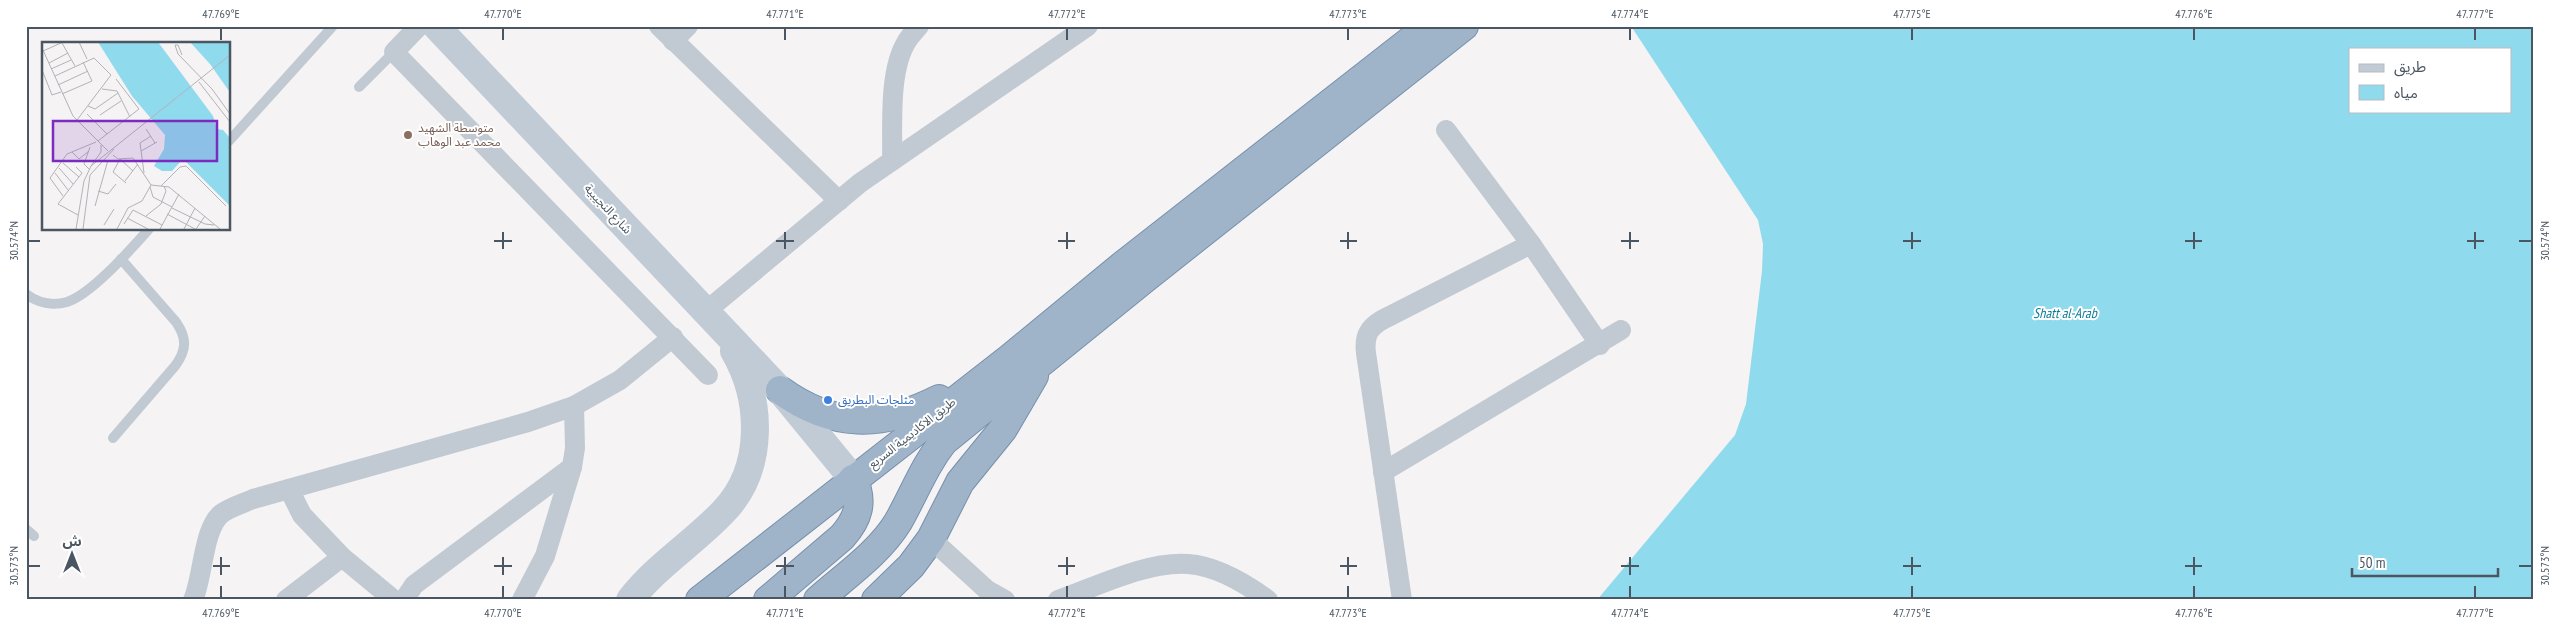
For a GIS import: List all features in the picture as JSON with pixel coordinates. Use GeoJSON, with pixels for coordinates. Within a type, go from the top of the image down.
{"type":"FeatureCollection","features":[{"type":"Feature","properties":{"kind":"highway"},"geometry":{"type":"LineString","coordinates":[[1394,67],[1429,26]]}},
{"type":"Feature","properties":{"kind":"highway"},"geometry":{"type":"LineString","coordinates":[[818,600],[885,539],[898,522],[921,474],[944,441],[1041,363],[1133,272],[1394,67],[1464,26]]}},
{"type":"Feature","properties":{"kind":"highway","name":"طريق الاكاديمية السريع"},"geometry":{"type":"LineString","coordinates":[[700,600],[853,478],[989,374],[1133,272]]}},
{"type":"Feature","properties":{"kind":"highway"},"geometry":{"type":"LineString","coordinates":[[876,600],[911,566],[932,539],[960,482],[1017,408],[1041,363]]}},
{"type":"Feature","properties":{"kind":"highway"},"geometry":{"type":"LineString","coordinates":[[780,390],[801,404],[825,414],[842,419],[876,420],[910,413],[989,374]]}},
{"type":"Feature","properties":{"kind":"highway"},"geometry":{"type":"LineString","coordinates":[[768,600],[842,538],[852,526],[859,506],[859,494],[853,478]]}},
{"type":"Feature","properties":{"kind":"main road","name":"شارع النجيبية"},"geometry":{"type":"LineString","coordinates":[[436,26],[780,390],[853,478]]}},
{"type":"Feature","properties":{"kind":"main road"},"geometry":{"type":"LineString","coordinates":[[630,600],[647,578],[726,510],[736,496],[750,467],[756,435],[752,402],[739,361],[709,316]]}},
{"type":"Feature","properties":{"kind":"street"},"geometry":{"type":"LineString","coordinates":[[419,26],[394,52],[708,375]]}},
{"type":"Feature","properties":{"kind":"street"},"geometry":{"type":"LineString","coordinates":[[659,26],[839,201]]}},
{"type":"Feature","properties":{"kind":"street"},"geometry":{"type":"LineString","coordinates":[[673,41],[688,26]]}},
{"type":"Feature","properties":{"kind":"street"},"geometry":{"type":"LineString","coordinates":[[892,161],[895,80],[899,57],[906,42],[919,26]]}},
{"type":"Feature","properties":{"kind":"street"},"geometry":{"type":"LineString","coordinates":[[709,316],[839,201],[892,161],[1088,26]]}},
{"type":"Feature","properties":{"kind":"street"},"geometry":{"type":"LineString","coordinates":[[1446,130],[1531,244],[1600,345]]}},
{"type":"Feature","properties":{"kind":"street"},"geometry":{"type":"LineString","coordinates":[[1402,600],[1364,343],[1367,333],[1373,324],[1531,244]]}},
{"type":"Feature","properties":{"kind":"street"},"geometry":{"type":"LineString","coordinates":[[1383,472],[1600,345],[1621,330]]}},
{"type":"Feature","properties":{"kind":"street"},"geometry":{"type":"LineString","coordinates":[[193,600],[210,530],[219,515],[238,505],[289,489],[528,422],[574,406],[620,380],[673,337]]}},
{"type":"Feature","properties":{"kind":"street"},"geometry":{"type":"LineString","coordinates":[[522,600],[545,556],[572,468],[575,448],[574,406]]}},
{"type":"Feature","properties":{"kind":"street"},"geometry":{"type":"LineString","coordinates":[[404,600],[414,585],[572,468]]}},
{"type":"Feature","properties":{"kind":"street"},"geometry":{"type":"LineString","coordinates":[[289,489],[302,515],[342,557],[394,600]]}},
{"type":"Feature","properties":{"kind":"street"},"geometry":{"type":"LineString","coordinates":[[932,539],[987,590],[1005,600]]}},
{"type":"Feature","properties":{"kind":"street"},"geometry":{"type":"LineString","coordinates":[[286,600],[342,557]]}},
{"type":"Feature","properties":{"kind":"street"},"geometry":{"type":"LineString","coordinates":[[1058,600],[1128,575],[1158,567],[1188,564],[1217,571],[1247,584],[1268,600]]}},
{"type":"Feature","properties":{"kind":"lane"},"geometry":{"type":"LineString","coordinates":[[230,140],[333,26]]}},
{"type":"Feature","properties":{"kind":"lane"},"geometry":{"type":"LineString","coordinates":[[359,88],[394,52]]}},
{"type":"Feature","properties":{"kind":"lane"},"geometry":{"type":"LineString","coordinates":[[26,294],[34,300],[51,304],[68,302],[82,293],[121,259],[148,230]]}},
{"type":"Feature","properties":{"kind":"lane"},"geometry":{"type":"LineString","coordinates":[[113,438],[175,366],[182,356],[185,344],[183,332],[176,322],[121,259]]}},
{"type":"Feature","properties":{"kind":"water","name":"Shatt al-Arab"},"geometry":{"type":"Polygon","coordinates":[[[1631,26],[2533,26],[2533,600],[1597,600],[1735,435],[1746,404],[1762,271],[1763,244],[1758,220],[1631,26]]]}},
{"type":"Feature","properties":{"kind":"place","name":"متوسطة الشهيد محمد عبد الوهاب"},"geometry":{"type":"Point","coordinates":[408,135]}},
{"type":"Feature","properties":{"kind":"place","name":"مثلجات البطريق"},"geometry":{"type":"Point","coordinates":[828,400]}}]}
